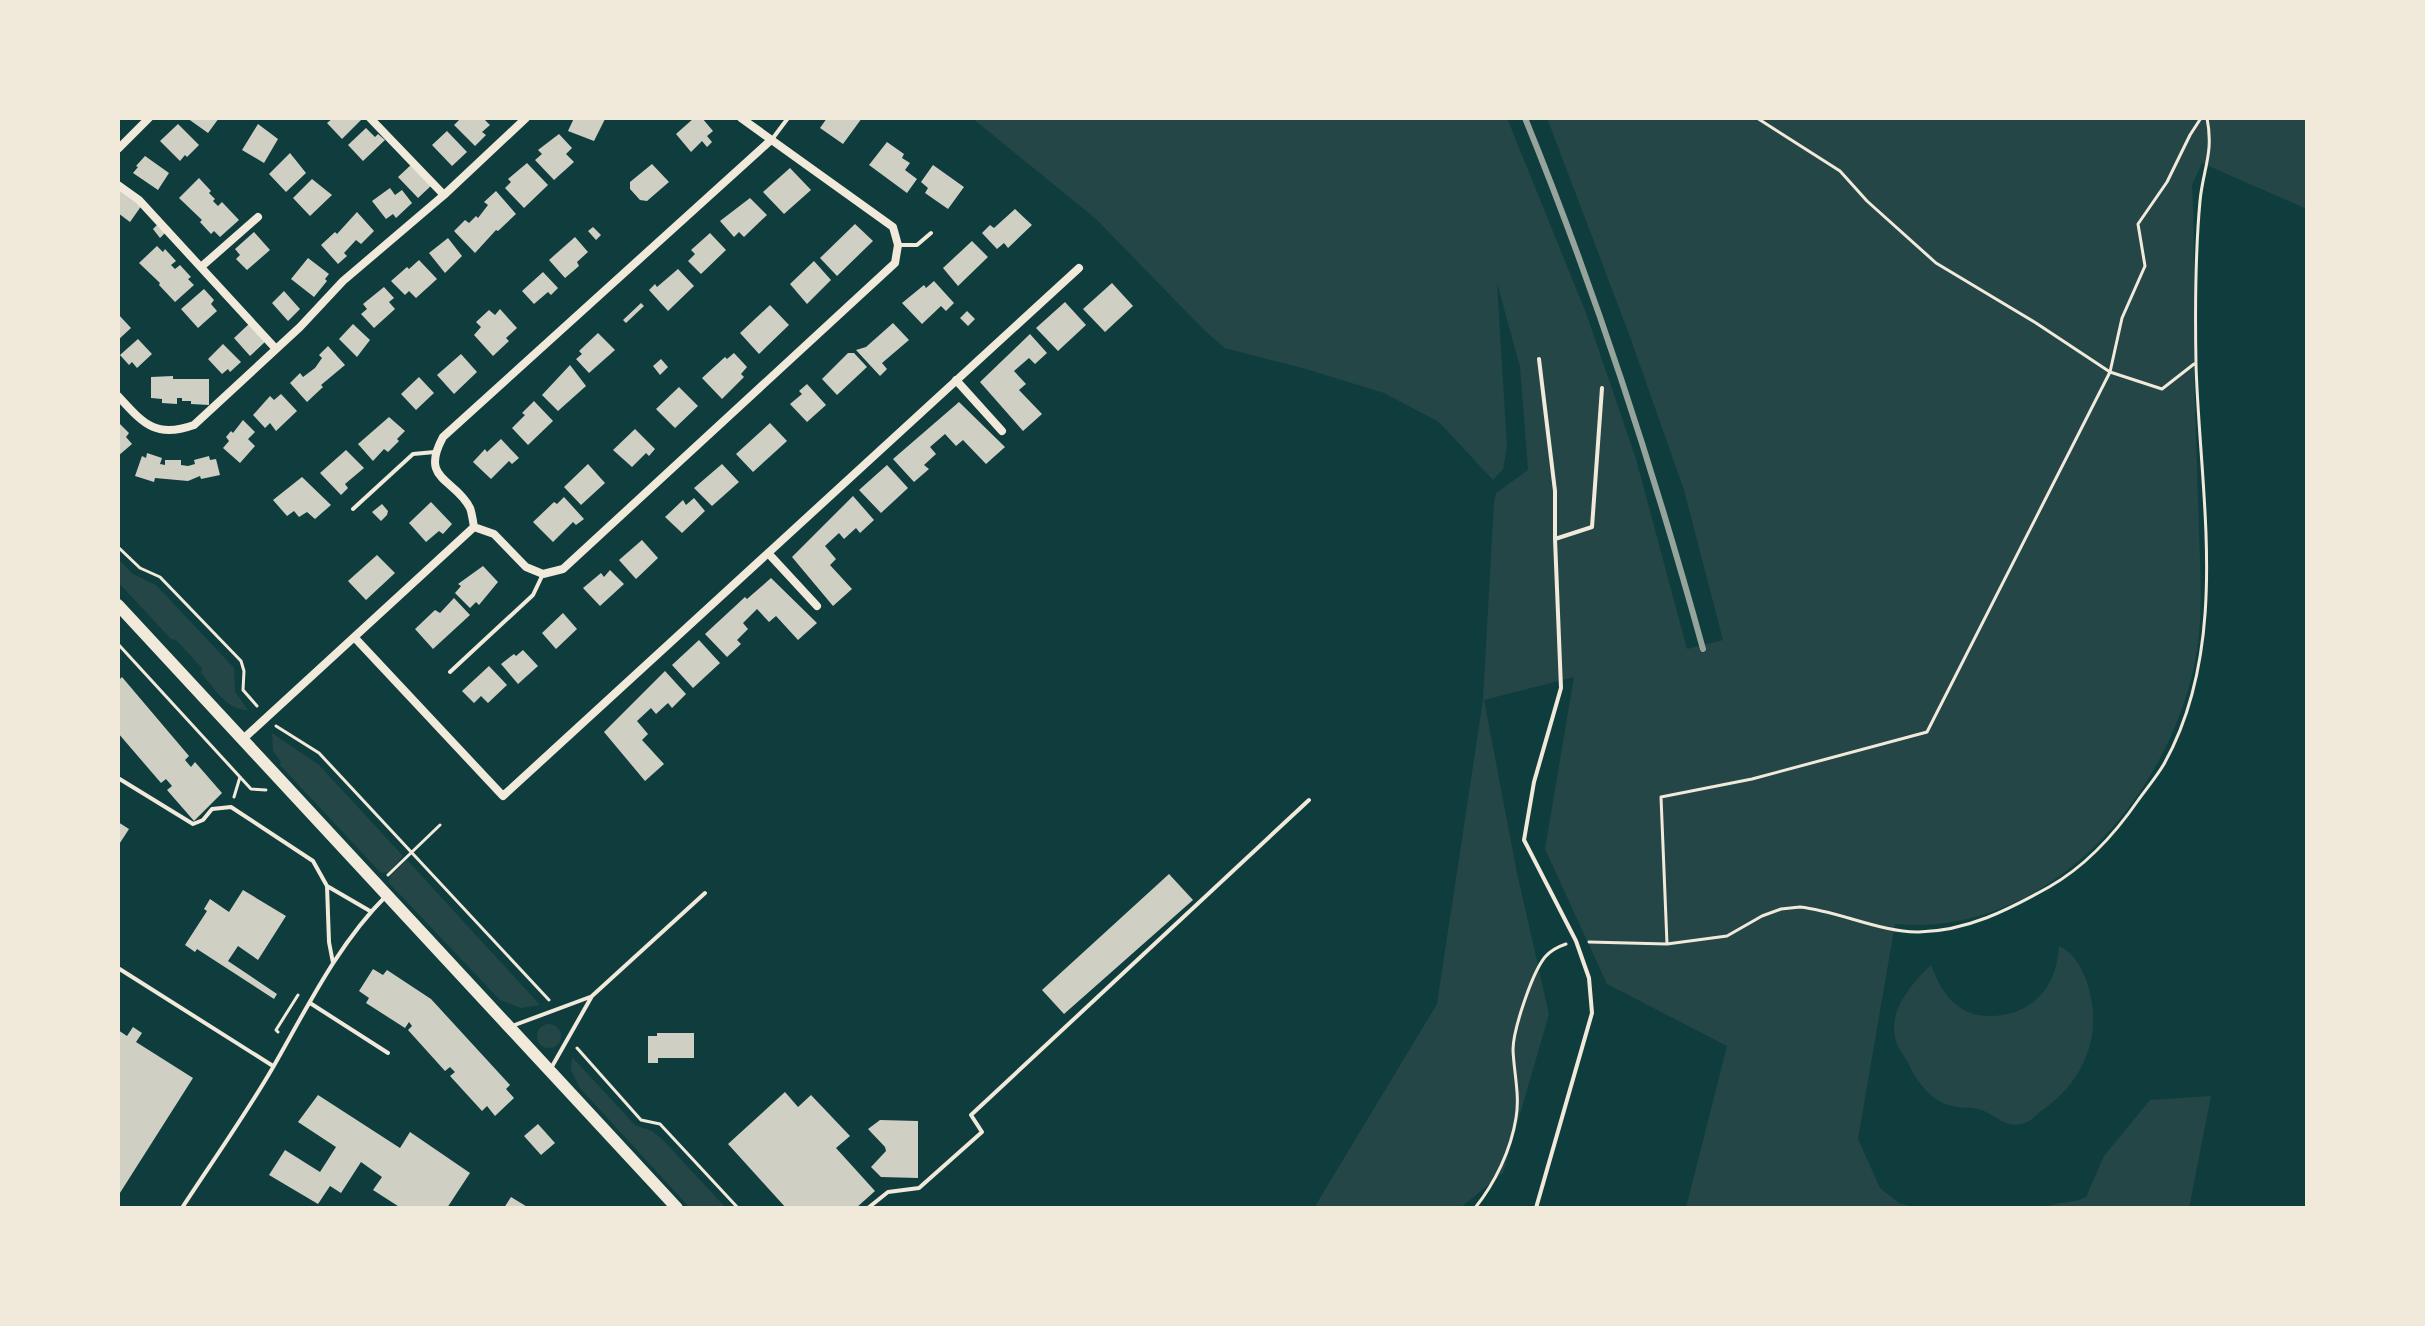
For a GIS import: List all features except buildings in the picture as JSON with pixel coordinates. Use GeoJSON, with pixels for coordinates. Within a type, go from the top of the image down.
{"type":"FeatureCollection","features":[{"type":"Feature","properties":{"kind":"main road"},"geometry":{"type":"LineString","coordinates":[[118,605],[677,1208]]}},
{"type":"Feature","properties":{"kind":"street"},"geometry":{"type":"LineString","coordinates":[[118,149],[149,118]]}},
{"type":"Feature","properties":{"kind":"street"},"geometry":{"type":"LineString","coordinates":[[370,118],[444,195]]}},
{"type":"Feature","properties":{"kind":"street"},"geometry":{"type":"LineString","coordinates":[[118,396],[138,417],[154,428],[174,432],[194,425],[343,281],[444,195],[526,118]]}},
{"type":"Feature","properties":{"kind":"street"},"geometry":{"type":"LineString","coordinates":[[474,527],[494,534],[526,567],[543,574],[563,569],[895,263],[898,245],[893,227],[741,118]]}},
{"type":"Feature","properties":{"kind":"street"},"geometry":{"type":"LineString","coordinates":[[474,527],[470,507],[437,472],[435,452],[443,437],[771,140]]}},
{"type":"Feature","properties":{"kind":"street"},"geometry":{"type":"LineString","coordinates":[[118,185],[139,200],[276,349]]}},
{"type":"Feature","properties":{"kind":"street"},"geometry":{"type":"LineString","coordinates":[[201,267],[258,217]]}},
{"type":"Feature","properties":{"kind":"street"},"geometry":{"type":"LineString","coordinates":[[355,638],[503,796],[1079,268]]}},
{"type":"Feature","properties":{"kind":"street"},"geometry":{"type":"LineString","coordinates":[[956,380],[1002,431]]}},
{"type":"Feature","properties":{"kind":"street"},"geometry":{"type":"LineString","coordinates":[[242,740],[474,527]]}},
{"type":"Feature","properties":{"kind":"street"},"geometry":{"type":"LineString","coordinates":[[768,553],[817,606]]}},
{"type":"Feature","properties":{"kind":"lane"},"geometry":{"type":"LineString","coordinates":[[771,140],[788,118]]}},
{"type":"Feature","properties":{"kind":"lane"},"geometry":{"type":"LineString","coordinates":[[898,245],[917,245],[931,233]]}},
{"type":"Feature","properties":{"kind":"lane"},"geometry":{"type":"LineString","coordinates":[[1536,1208],[1592,1013],[1589,978],[1576,941],[1524,840],[1534,782],[1561,688],[1555,491],[1539,359]]}},
{"type":"Feature","properties":{"kind":"lane"},"geometry":{"type":"LineString","coordinates":[[1555,539],[1592,527],[1602,388]]}},
{"type":"Feature","properties":{"kind":"lane"},"geometry":{"type":"LineString","coordinates":[[353,509],[413,454],[435,452]]}},
{"type":"Feature","properties":{"kind":"lane"},"geometry":{"type":"LineString","coordinates":[[450,672],[533,595],[543,574]]}},
{"type":"Feature","properties":{"kind":"lane"},"geometry":{"type":"LineString","coordinates":[[118,778],[193,824],[203,820],[212,809],[231,807],[313,861],[327,886],[329,942],[334,964]]}},
{"type":"Feature","properties":{"kind":"lane"},"geometry":{"type":"LineString","coordinates":[[868,1208],[888,1192],[919,1188],[982,1132],[971,1115],[1309,800]]}},
{"type":"Feature","properties":{"kind":"lane"},"geometry":{"type":"LineString","coordinates":[[327,886],[370,911]]}},
{"type":"Feature","properties":{"kind":"lane"},"geometry":{"type":"LineString","coordinates":[[550,1070],[592,996],[705,893]]}},
{"type":"Feature","properties":{"kind":"lane"},"geometry":{"type":"LineString","coordinates":[[182,1208],[334,964],[370,911],[387,895]]}},
{"type":"Feature","properties":{"kind":"lane"},"geometry":{"type":"LineString","coordinates":[[118,968],[273,1066]]}},
{"type":"Feature","properties":{"kind":"lane"},"geometry":{"type":"LineString","coordinates":[[511,1027],[592,996]]}},
{"type":"Feature","properties":{"kind":"lane"},"geometry":{"type":"LineString","coordinates":[[310,1003],[388,1053]]}},
{"type":"Feature","properties":{"kind":"path"},"geometry":{"type":"LineString","coordinates":[[1757,118],[1840,171],[1867,201],[1936,263],[2110,372],[2162,389],[2196,363]]}},
{"type":"Feature","properties":{"kind":"path"},"geometry":{"type":"LineString","coordinates":[[1667,944],[1661,797],[1752,779],[1927,732],[2110,372],[2122,318],[2145,266],[2138,224],[2167,182],[2201,118]]}},
{"type":"Feature","properties":{"kind":"path"},"geometry":{"type":"LineString","coordinates":[[1475,1208],[1504,1159],[1516,1119],[1518,1097],[1513,1048],[1516,1023],[1543,959],[1555,948],[1576,941],[1667,944],[1727,936],[1762,916],[1781,909],[1800,907],[1917,933],[1972,923],[2003,913],[2071,874],[2105,843],[2164,764],[2185,712],[2204,639],[2206,586],[2196,363],[2200,197],[2211,140],[2207,118]]}},
{"type":"Feature","properties":{"kind":"path"},"geometry":{"type":"LineString","coordinates":[[118,547],[140,568],[160,577],[241,661],[243,690],[267,717],[285,734],[319,753],[555,1010]]}},
{"type":"Feature","properties":{"kind":"path"},"geometry":{"type":"LineString","coordinates":[[118,644],[251,789],[288,790]]}},
{"type":"Feature","properties":{"kind":"path"},"geometry":{"type":"LineString","coordinates":[[231,807],[240,777]]}},
{"type":"Feature","properties":{"kind":"path"},"geometry":{"type":"LineString","coordinates":[[419,844],[440,825]]}},
{"type":"Feature","properties":{"kind":"path"},"geometry":{"type":"LineString","coordinates":[[570,1035],[579,1053],[641,1120],[660,1124],[738,1208]]}},
{"type":"Feature","properties":{"kind":"shaded area"},"geometry":{"type":"Polygon","coordinates":[[[972,118],[1507,118],[1586,313],[1636,459],[1687,649],[1723,640],[1684,490],[1547,118],[2307,118],[2307,209],[2202,163],[2192,185],[2200,615],[2195,662],[2180,713],[2157,763],[2127,809],[2091,850],[2048,884],[2001,908],[1950,922],[1895,924],[1858,1139],[1880,1188],[1899,1203],[1916,1208],[1686,1208],[1727,1046],[1607,984],[1545,849],[1574,677],[1484,700],[1517,873],[1549,1014],[1503,1173],[1460,1208],[1314,1208],[1437,1004],[1483,700],[1494,502],[1496,493],[1528,470],[1520,367],[1497,283],[1507,447],[1503,469],[1493,480],[1439,422],[1384,393],[1225,348],[1096,219],[972,118]]]}},
{"type":"Feature","properties":{"kind":"shaded area"},"geometry":{"type":"Polygon","coordinates":[[[118,559],[133,574],[156,585],[234,668],[235,692],[248,710],[234,707],[222,698],[201,673],[202,668],[118,582],[118,559]]]}},
{"type":"Feature","properties":{"kind":"shaded area"},"geometry":{"type":"Polygon","coordinates":[[[272,733],[319,765],[403,856],[389,872],[381,873],[280,765],[273,751],[272,733]]]}},
{"type":"Feature","properties":{"kind":"shaded area"},"geometry":{"type":"Polygon","coordinates":[[[407,860],[540,1005],[521,1008],[500,1000],[388,882],[407,860]]]}},
{"type":"Feature","properties":{"kind":"shaded area"},"geometry":{"type":"Polygon","coordinates":[[[2059,946],[2080,966],[2093,1014],[2093,1029],[2086,1056],[2063,1092],[2029,1121],[2016,1125],[2005,1123],[1982,1110],[1946,1104],[1929,1093],[1912,1071],[1894,1033],[1897,1011],[1916,981],[1931,965],[1945,993],[1962,1009],[1979,1015],[2008,1014],[2031,1004],[2041,995],[2054,974],[2059,946]]]}},
{"type":"Feature","properties":{"kind":"shaded area"},"geometry":{"type":"Polygon","coordinates":[[[549,1024],[560,1031],[561,1036],[554,1047],[549,1048],[538,1041],[537,1036],[544,1025],[549,1024]]]}},
{"type":"Feature","properties":{"kind":"shaded area"},"geometry":{"type":"Polygon","coordinates":[[[572,1057],[635,1125],[652,1131],[662,1139],[726,1208],[690,1208],[580,1088],[571,1070],[572,1057]]]}},
{"type":"Feature","properties":{"kind":"shaded area"},"geometry":{"type":"Polygon","coordinates":[[[2211,1096],[2189,1208],[2043,1208],[2086,1197],[2104,1156],[2150,1100],[2211,1096]]]}},
{"type":"Feature","properties":{"kind":"railway"},"geometry":{"type":"LineString","coordinates":[[1525,118],[1576,249],[1622,381],[1703,649]]}}]}
